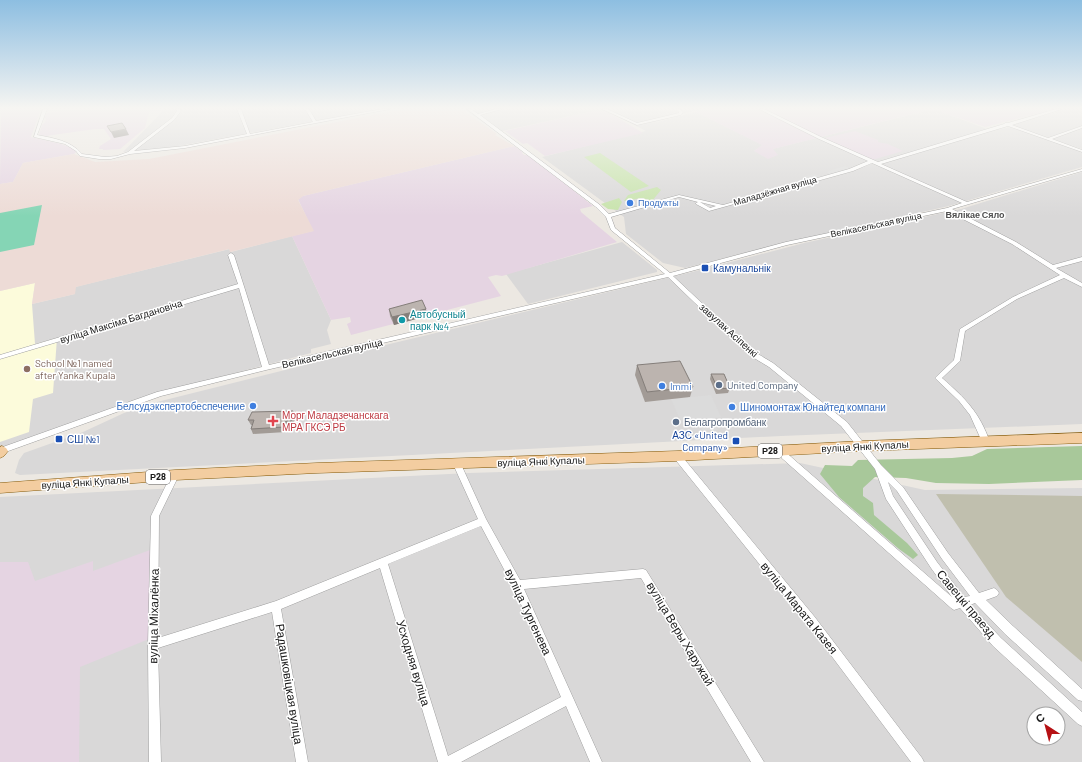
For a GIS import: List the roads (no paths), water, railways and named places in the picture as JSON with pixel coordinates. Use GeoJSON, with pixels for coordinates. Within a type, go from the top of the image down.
{"type":"FeatureCollection","features":[{"type":"Feature","properties":{"kind":"main road","name":"вуліца Янкі Купалы"},"geometry":{"type":"LineString","coordinates":[[0,488],[175,475],[317,468],[677,456],[862,446],[1082,438]]}},
{"type":"Feature","properties":{"kind":"street"},"geometry":{"type":"LineString","coordinates":[[68,145],[77,148],[81,155],[96,158],[121,157],[140,145]]}},
{"type":"Feature","properties":{"kind":"street"},"geometry":{"type":"LineString","coordinates":[[129,153],[198,145]]}},
{"type":"Feature","properties":{"kind":"street"},"geometry":{"type":"LineString","coordinates":[[518,145],[598,206],[608,216],[612,229],[669,275]]}},
{"type":"Feature","properties":{"kind":"street"},"geometry":{"type":"LineString","coordinates":[[835,145],[968,204]]}},
{"type":"Feature","properties":{"kind":"street"},"geometry":{"type":"LineString","coordinates":[[879,163],[942,145]]}},
{"type":"Feature","properties":{"kind":"street"},"geometry":{"type":"LineString","coordinates":[[1064,145],[1082,151]]}},
{"type":"Feature","properties":{"kind":"street","name":"Маладзёжная вуліца"},"geometry":{"type":"LineString","coordinates":[[608,216],[679,196],[693,199],[710,210],[851,170],[872,162]]}},
{"type":"Feature","properties":{"kind":"street","name":"Велікасельская вуліца"},"geometry":{"type":"LineString","coordinates":[[1,452],[160,394],[669,275],[786,244],[948,209],[1082,170]]}},
{"type":"Feature","properties":{"kind":"street"},"geometry":{"type":"LineString","coordinates":[[948,209],[1014,243],[1053,267],[1063,276],[1082,285]]}},
{"type":"Feature","properties":{"kind":"street"},"geometry":{"type":"LineString","coordinates":[[231,255],[266,368]]}},
{"type":"Feature","properties":{"kind":"street"},"geometry":{"type":"LineString","coordinates":[[1053,267],[1082,259]]}},
{"type":"Feature","properties":{"kind":"street","name":"завулак Асіпенкі"},"geometry":{"type":"LineString","coordinates":[[669,275],[752,353],[772,365],[844,424],[862,446]]}},
{"type":"Feature","properties":{"kind":"street"},"geometry":{"type":"LineString","coordinates":[[986,442],[979,422],[966,404],[938,378],[957,361],[962,330],[1015,298],[1063,276]]}},
{"type":"Feature","properties":{"kind":"street","name":"вуліца Максіма Багдановіча"},"geometry":{"type":"LineString","coordinates":[[0,357],[241,285]]}},
{"type":"Feature","properties":{"kind":"street","name":"Савецкі праезд"},"geometry":{"type":"LineString","coordinates":[[862,446],[878,467],[900,490],[945,556],[978,599],[1009,630],[1082,696]]}},
{"type":"Feature","properties":{"kind":"street","name":"Савецкі праезд"},"geometry":{"type":"LineString","coordinates":[[779,451],[958,604],[1082,720]]}},
{"type":"Feature","properties":{"kind":"street","name":"вуліца Марата Казея"},"geometry":{"type":"LineString","coordinates":[[677,456],[810,619],[918,762]]}},
{"type":"Feature","properties":{"kind":"street","name":"вуліца Тургенева"},"geometry":{"type":"LineString","coordinates":[[457,464],[483,520],[517,585],[596,762]]}},
{"type":"Feature","properties":{"kind":"street","name":"Савецкі праезд"},"geometry":{"type":"LineString","coordinates":[[878,467],[889,497],[958,604]]}},
{"type":"Feature","properties":{"kind":"street","name":"вуліца Міхалёнка"},"geometry":{"type":"LineString","coordinates":[[154,762],[153,645],[155,516],[175,475]]}},
{"type":"Feature","properties":{"kind":"street"},"geometry":{"type":"LineString","coordinates":[[153,645],[276,606],[383,563],[483,520]]}},
{"type":"Feature","properties":{"kind":"street","name":"Усходняя вуліца"},"geometry":{"type":"LineString","coordinates":[[383,563],[444,762]]}},
{"type":"Feature","properties":{"kind":"street","name":"вуліца Веры Харужай"},"geometry":{"type":"LineString","coordinates":[[517,585],[643,573],[758,762]]}},
{"type":"Feature","properties":{"kind":"street"},"geometry":{"type":"LineString","coordinates":[[958,604],[994,593]]}},
{"type":"Feature","properties":{"kind":"street","name":"Радашковіцкая вуліца"},"geometry":{"type":"LineString","coordinates":[[276,606],[302,762]]}},
{"type":"Feature","properties":{"kind":"street"},"geometry":{"type":"LineString","coordinates":[[449,762],[568,699]]}},
{"type":"Feature","properties":{"kind":"place","name":"Продукты"},"geometry":{"type":"Point","coordinates":[630,203]}},
{"type":"Feature","properties":{"kind":"place","name":"Камунальнік"},"geometry":{"type":"Point","coordinates":[705,268]}},
{"type":"Feature","properties":{"kind":"place","name":"Автобусный парк №4"},"geometry":{"type":"Point","coordinates":[402,320]}},
{"type":"Feature","properties":{"kind":"place","name":"School №1 named after Yanka Kupala"},"geometry":{"type":"Point","coordinates":[27,369]}},
{"type":"Feature","properties":{"kind":"place","name":"United Company"},"geometry":{"type":"Point","coordinates":[719,385]}},
{"type":"Feature","properties":{"kind":"place","name":"Immi"},"geometry":{"type":"Point","coordinates":[662,386]}},
{"type":"Feature","properties":{"kind":"place","name":"Белсудэкспертобеспечение"},"geometry":{"type":"Point","coordinates":[253,406]}},
{"type":"Feature","properties":{"kind":"place","name":"Шиномонтаж Юнайтед компани"},"geometry":{"type":"Point","coordinates":[732,407]}},
{"type":"Feature","properties":{"kind":"place","name":"Морг Маладзечанскага МРА ГКСЭ РБ"},"geometry":{"type":"Point","coordinates":[273,421]}},
{"type":"Feature","properties":{"kind":"place","name":"Белагропромбанк"},"geometry":{"type":"Point","coordinates":[676,422]}},
{"type":"Feature","properties":{"kind":"place","name":"СШ №1"},"geometry":{"type":"Point","coordinates":[59,439]}},
{"type":"Feature","properties":{"kind":"place","name":"АЗС «United Company»"},"geometry":{"type":"Point","coordinates":[736,441]}},
{"type":"Feature","properties":{"kind":"district","name":"Вялікае Сяло"},"geometry":{"type":"Point","coordinates":[975,215]}}]}
